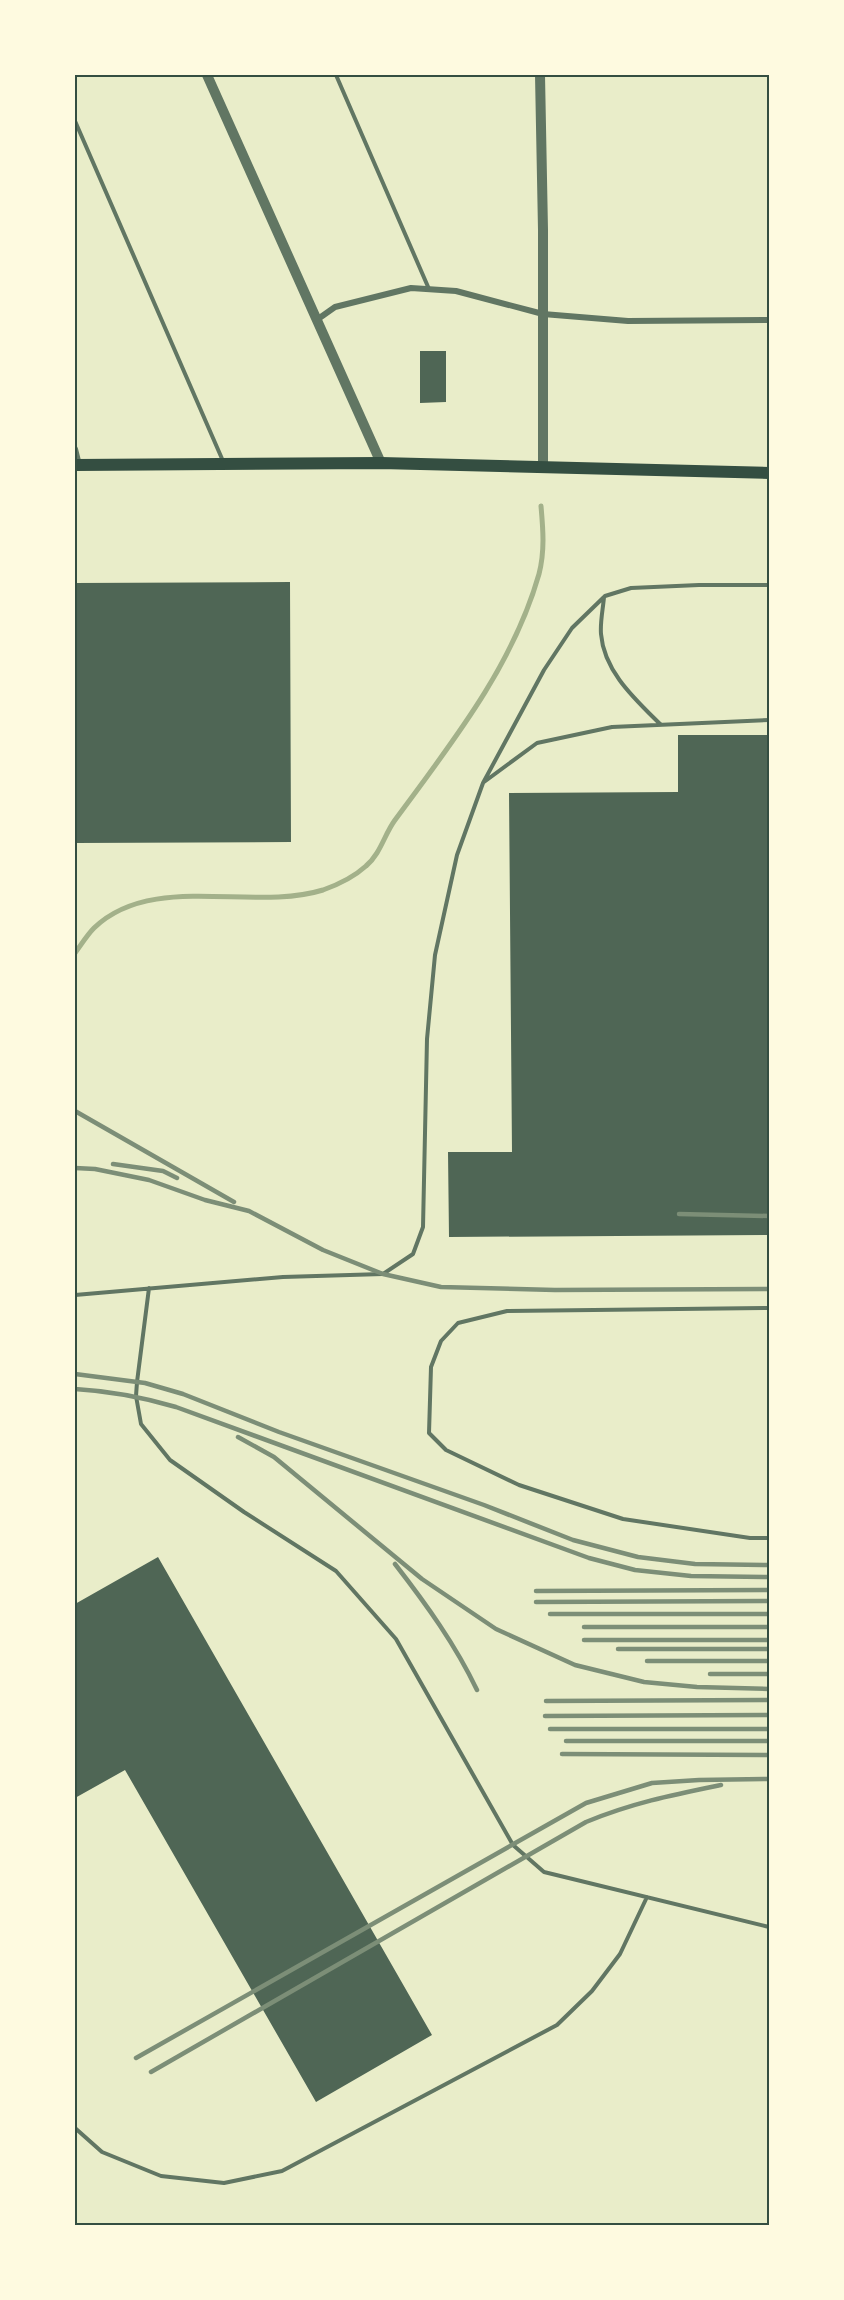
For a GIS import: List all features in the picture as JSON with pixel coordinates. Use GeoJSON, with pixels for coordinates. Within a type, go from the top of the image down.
{"type":"FeatureCollection","features":[{"type":"Feature","properties":{"kind":"main road"},"geometry":{"type":"LineString","coordinates":[[77,465],[381,463],[769,473]]}},
{"type":"Feature","properties":{"kind":"street"},"geometry":{"type":"LineString","coordinates":[[207,75],[381,463]]}},
{"type":"Feature","properties":{"kind":"street"},"geometry":{"type":"LineString","coordinates":[[540,75],[543,467]]}},
{"type":"Feature","properties":{"kind":"street"},"geometry":{"type":"LineString","coordinates":[[318,319],[335,307],[411,288],[456,291],[543,314],[628,321],[769,320]]}},
{"type":"Feature","properties":{"kind":"street"},"geometry":{"type":"LineString","coordinates":[[75,449],[77,465]]}},
{"type":"Feature","properties":{"kind":"lane"},"geometry":{"type":"LineString","coordinates":[[336,75],[429,289]]}},
{"type":"Feature","properties":{"kind":"lane"},"geometry":{"type":"LineString","coordinates":[[75,121],[224,464]]}},
{"type":"Feature","properties":{"kind":"lane"},"geometry":{"type":"LineString","coordinates":[[75,1295],[283,1277],[383,1274],[414,1254],[423,1227],[427,1039],[435,955],[457,855],[483,783],[544,670],[572,628],[604,596],[631,588],[769,585]]}},
{"type":"Feature","properties":{"kind":"lane"},"geometry":{"type":"LineString","coordinates":[[604,596],[601,635],[610,664],[627,692],[662,725]]}},
{"type":"Feature","properties":{"kind":"lane"},"geometry":{"type":"LineString","coordinates":[[483,783],[537,743],[612,727],[769,720]]}},
{"type":"Feature","properties":{"kind":"lane"},"geometry":{"type":"LineString","coordinates":[[149,1288],[136,1396],[141,1424],[170,1460],[243,1512],[336,1571],[396,1639],[513,1845],[544,1872],[769,1927]]}},
{"type":"Feature","properties":{"kind":"lane"},"geometry":{"type":"LineString","coordinates":[[769,1308],[507,1311],[458,1323],[441,1341],[431,1367],[429,1433],[446,1450],[519,1485],[623,1519],[750,1538],[769,1538]]}},
{"type":"Feature","properties":{"kind":"lane"},"geometry":{"type":"LineString","coordinates":[[75,2128],[102,2152],[161,2176],[224,2183],[282,2170],[557,2025],[592,1991],[620,1954],[647,1897]]}},
{"type":"Feature","properties":{"kind":"building"},"geometry":{"type":"Polygon","coordinates":[[[420,351],[446,351],[446,402],[420,403],[420,351]]]}},
{"type":"Feature","properties":{"kind":"building"},"geometry":{"type":"Polygon","coordinates":[[[290,582],[291,842],[75,843],[75,583],[290,582]]]}},
{"type":"Feature","properties":{"kind":"building"},"geometry":{"type":"Polygon","coordinates":[[[678,735],[769,735],[769,1235],[449,1237],[448,1152],[512,1152],[509,793],[678,792],[678,735]]]}},
{"type":"Feature","properties":{"kind":"building"},"geometry":{"type":"Polygon","coordinates":[[[158,1557],[432,2035],[316,2102],[125,1770],[75,1798],[75,1604],[158,1557]]]}},
{"type":"Feature","properties":{"kind":"waterway"},"geometry":{"type":"LineString","coordinates":[[75,953],[94,928],[118,911],[144,902],[173,897],[295,896],[323,890],[340,883],[366,866],[395,820],[478,703],[513,641],[528,608],[541,565],[543,540],[541,506]]}},
{"type":"Feature","properties":{"kind":"railway"},"geometry":{"type":"LineString","coordinates":[[75,1111],[234,1202]]}},
{"type":"Feature","properties":{"kind":"railway"},"geometry":{"type":"LineString","coordinates":[[113,1164],[163,1171],[177,1178]]}},
{"type":"Feature","properties":{"kind":"railway"},"geometry":{"type":"LineString","coordinates":[[75,1168],[95,1169],[149,1180],[205,1200],[249,1211],[323,1250],[383,1274],[441,1287],[555,1290],[769,1289]]}},
{"type":"Feature","properties":{"kind":"railway"},"geometry":{"type":"LineString","coordinates":[[679,1214],[769,1216]]}},
{"type":"Feature","properties":{"kind":"railway"},"geometry":{"type":"LineString","coordinates":[[75,1374],[145,1383],[183,1394],[279,1432],[484,1505],[573,1540],[638,1557],[695,1564],[769,1565]]}},
{"type":"Feature","properties":{"kind":"railway"},"geometry":{"type":"LineString","coordinates":[[75,1389],[126,1395],[176,1407],[589,1558],[635,1570],[691,1576],[769,1577]]}},
{"type":"Feature","properties":{"kind":"railway"},"geometry":{"type":"LineString","coordinates":[[238,1437],[274,1457],[422,1579],[496,1629],[575,1665],[644,1682],[697,1687],[769,1689]]}},
{"type":"Feature","properties":{"kind":"railway"},"geometry":{"type":"LineString","coordinates":[[395,1564],[439,1625],[477,1690]]}},
{"type":"Feature","properties":{"kind":"railway"},"geometry":{"type":"LineString","coordinates":[[536,1591],[769,1590]]}},
{"type":"Feature","properties":{"kind":"railway"},"geometry":{"type":"LineString","coordinates":[[536,1602],[769,1601]]}},
{"type":"Feature","properties":{"kind":"railway"},"geometry":{"type":"LineString","coordinates":[[550,1614],[769,1614]]}},
{"type":"Feature","properties":{"kind":"railway"},"geometry":{"type":"LineString","coordinates":[[584,1627],[769,1627]]}},
{"type":"Feature","properties":{"kind":"railway"},"geometry":{"type":"LineString","coordinates":[[584,1640],[769,1640]]}},
{"type":"Feature","properties":{"kind":"railway"},"geometry":{"type":"LineString","coordinates":[[618,1649],[769,1649]]}},
{"type":"Feature","properties":{"kind":"railway"},"geometry":{"type":"LineString","coordinates":[[647,1661],[769,1661]]}},
{"type":"Feature","properties":{"kind":"railway"},"geometry":{"type":"LineString","coordinates":[[710,1674],[769,1674]]}},
{"type":"Feature","properties":{"kind":"railway"},"geometry":{"type":"LineString","coordinates":[[546,1701],[769,1700]]}},
{"type":"Feature","properties":{"kind":"railway"},"geometry":{"type":"LineString","coordinates":[[545,1716],[769,1715]]}},
{"type":"Feature","properties":{"kind":"railway"},"geometry":{"type":"LineString","coordinates":[[550,1729],[769,1729]]}},
{"type":"Feature","properties":{"kind":"railway"},"geometry":{"type":"LineString","coordinates":[[566,1741],[769,1741]]}},
{"type":"Feature","properties":{"kind":"railway"},"geometry":{"type":"LineString","coordinates":[[562,1754],[769,1755]]}},
{"type":"Feature","properties":{"kind":"railway"},"geometry":{"type":"LineString","coordinates":[[136,2058],[586,1803],[652,1783],[769,1779]]}},
{"type":"Feature","properties":{"kind":"railway"},"geometry":{"type":"LineString","coordinates":[[151,2072],[586,1822],[636,1805],[721,1785]]}}]}
